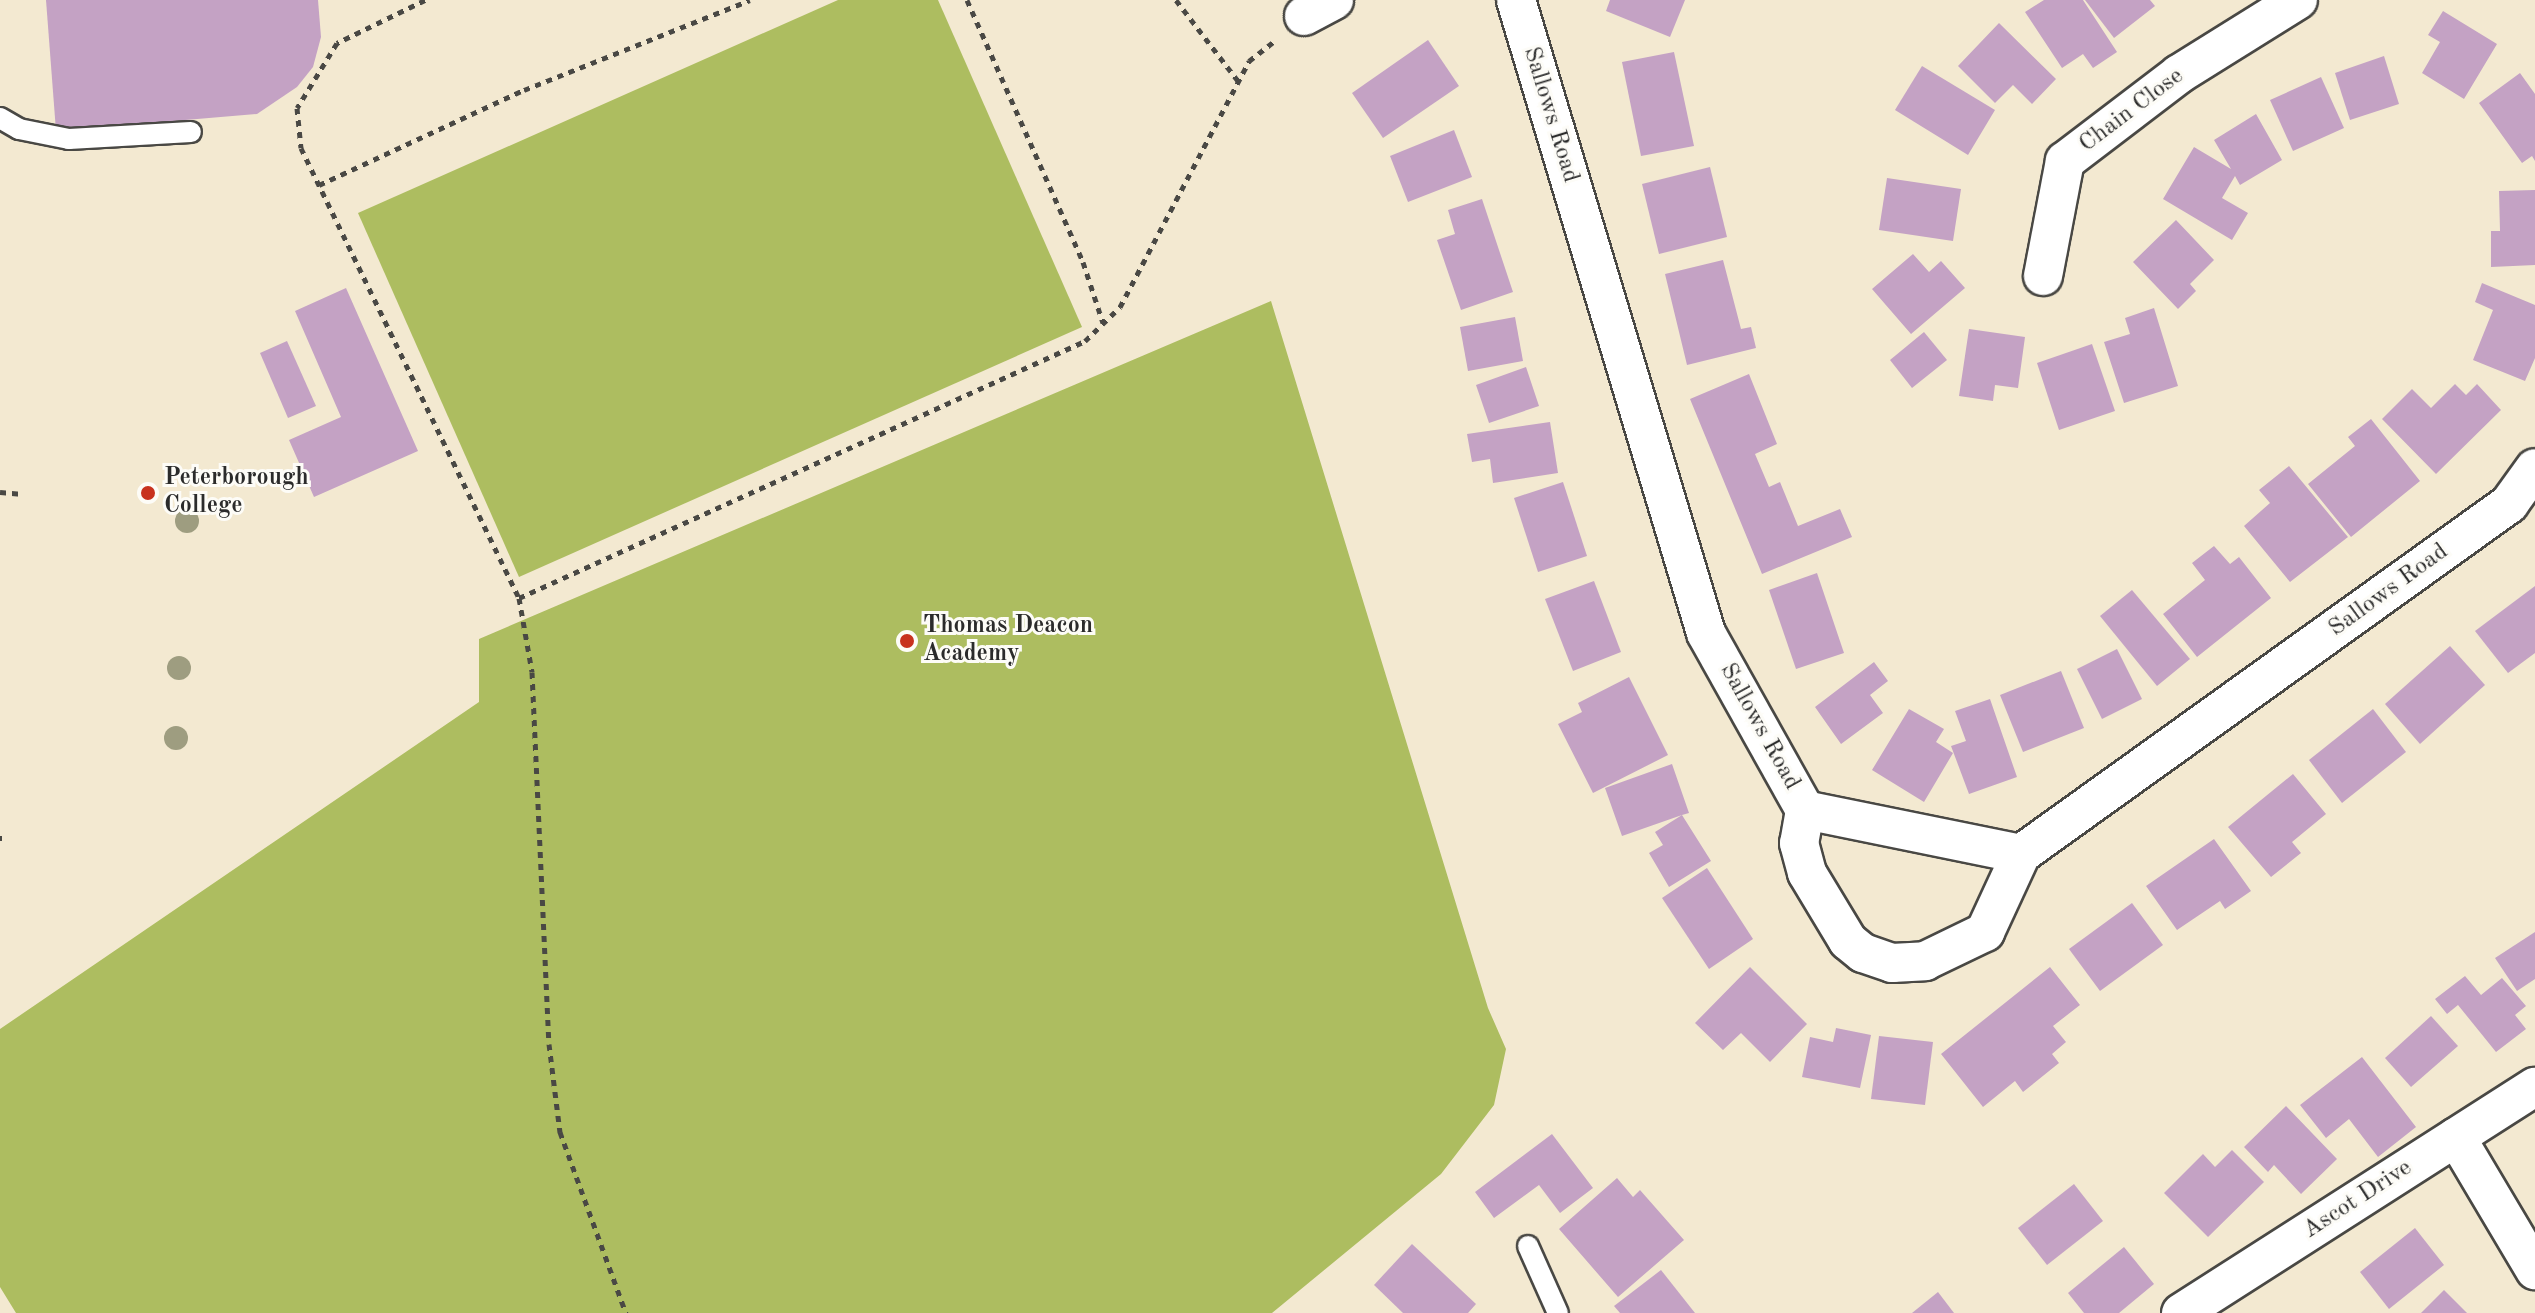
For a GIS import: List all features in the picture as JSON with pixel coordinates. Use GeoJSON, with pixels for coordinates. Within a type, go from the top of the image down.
{"type":"FeatureCollection","features":[{"type":"Feature","properties":{"kind":"street","name":"Sallows Road"},"geometry":{"type":"LineString","coordinates":[[1516,0],[1706,633],[1805,810],[2021,854],[2509,504],[2535,468]]}},
{"type":"Feature","properties":{"kind":"street","name":"Chain Close"},"geometry":{"type":"LineString","coordinates":[[2043,276],[2065,161],[2179,74],[2298,0]]}},
{"type":"Feature","properties":{"kind":"street"},"geometry":{"type":"LineString","coordinates":[[1805,810],[1799,843],[1807,873],[1848,941],[1863,953],[1892,963],[1925,961],[1985,932],[2021,854]]}},
{"type":"Feature","properties":{"kind":"street","name":"Ascot Drive"},"geometry":{"type":"LineString","coordinates":[[2181,1313],[2535,1087]]}},
{"type":"Feature","properties":{"kind":"street"},"geometry":{"type":"LineString","coordinates":[[2456,1137],[2535,1270]]}},
{"type":"Feature","properties":{"kind":"lane"},"geometry":{"type":"LineString","coordinates":[[0,118],[19,129],[69,139],[191,132]]}},
{"type":"Feature","properties":{"kind":"lane"},"geometry":{"type":"LineString","coordinates":[[1528,1246],[1558,1313]]}},
{"type":"Feature","properties":{"kind":"path"},"geometry":{"type":"LineString","coordinates":[[425,0],[337,43],[297,108],[301,148],[519,598],[533,687],[549,1044],[560,1132],[626,1313]]}},
{"type":"Feature","properties":{"kind":"path"},"geometry":{"type":"LineString","coordinates":[[319,185],[524,90],[750,0]]}},
{"type":"Feature","properties":{"kind":"path"},"geometry":{"type":"LineString","coordinates":[[967,0],[1083,262],[1103,324]]}},
{"type":"Feature","properties":{"kind":"path"},"geometry":{"type":"LineString","coordinates":[[1176,0],[1239,82]]}},
{"type":"Feature","properties":{"kind":"path"},"geometry":{"type":"LineString","coordinates":[[519,598],[1085,341],[1120,307],[1249,61],[1319,8]]}},
{"type":"Feature","properties":{"kind":"path"},"geometry":{"type":"LineString","coordinates":[[0,492],[23,494]]}},
{"type":"Feature","properties":{"kind":"green space"},"geometry":{"type":"Polygon","coordinates":[[[838,0],[938,0],[1082,327],[519,577],[358,213],[838,0]]]}},
{"type":"Feature","properties":{"kind":"green space","name":"Thomas Deacon Academy"},"geometry":{"type":"Polygon","coordinates":[[[1271,301],[1488,1008],[1506,1049],[1494,1105],[1441,1174],[1272,1313],[16,1313],[0,1287],[0,1029],[479,702],[479,639],[1271,301]]]}},
{"type":"Feature","properties":{"kind":"building"},"geometry":{"type":"Polygon","coordinates":[[[46,0],[318,0],[321,37],[313,67],[297,87],[257,114],[56,131],[46,0]]]}},
{"type":"Feature","properties":{"kind":"building"},"geometry":{"type":"Polygon","coordinates":[[[1610,0],[1685,0],[1670,37],[1606,11],[1610,0]]]}},
{"type":"Feature","properties":{"kind":"building"},"geometry":{"type":"Polygon","coordinates":[[[2044,0],[2083,0],[2117,52],[2093,68],[2083,54],[2062,68],[2025,12],[2044,0]]]}},
{"type":"Feature","properties":{"kind":"building"},"geometry":{"type":"Polygon","coordinates":[[[2085,0],[2150,0],[2155,6],[2114,38],[2085,0]]]}},
{"type":"Feature","properties":{"kind":"building"},"geometry":{"type":"Polygon","coordinates":[[[2443,11],[2497,44],[2464,99],[2422,73],[2440,42],[2428,35],[2443,11]]]}},
{"type":"Feature","properties":{"kind":"building"},"geometry":{"type":"Polygon","coordinates":[[[1999,23],[2056,79],[2032,104],[2013,85],[1995,103],[1958,66],[1999,23]]]}},
{"type":"Feature","properties":{"kind":"building"},"geometry":{"type":"Polygon","coordinates":[[[1428,40],[1459,86],[1383,138],[1352,93],[1428,40]]]}},
{"type":"Feature","properties":{"kind":"building"},"geometry":{"type":"Polygon","coordinates":[[[1674,52],[1694,146],[1641,156],[1622,62],[1674,52]]]}},
{"type":"Feature","properties":{"kind":"building"},"geometry":{"type":"Polygon","coordinates":[[[2384,56],[2399,104],[2350,120],[2335,73],[2384,56]]]}},
{"type":"Feature","properties":{"kind":"building"},"geometry":{"type":"Polygon","coordinates":[[[1922,66],[1995,110],[1968,155],[1895,110],[1922,66]]]}},
{"type":"Feature","properties":{"kind":"building"},"geometry":{"type":"Polygon","coordinates":[[[2520,73],[2535,94],[2535,161],[2532,156],[2522,163],[2479,103],[2520,73]]]}},
{"type":"Feature","properties":{"kind":"building"},"geometry":{"type":"Polygon","coordinates":[[[2321,77],[2344,128],[2293,151],[2270,100],[2321,77]]]}},
{"type":"Feature","properties":{"kind":"building"},"geometry":{"type":"Polygon","coordinates":[[[2256,114],[2282,160],[2240,185],[2235,176],[2222,198],[2248,213],[2232,240],[2163,199],[2194,147],[2231,169],[2214,140],[2256,114]]]}},
{"type":"Feature","properties":{"kind":"building"},"geometry":{"type":"Polygon","coordinates":[[[1454,130],[1472,177],[1408,202],[1390,156],[1454,130]]]}},
{"type":"Feature","properties":{"kind":"building"},"geometry":{"type":"Polygon","coordinates":[[[1710,167],[1727,237],[1659,254],[1642,184],[1710,167]]]}},
{"type":"Feature","properties":{"kind":"building"},"geometry":{"type":"Polygon","coordinates":[[[1887,178],[1961,189],[1953,241],[1879,230],[1887,178]]]}},
{"type":"Feature","properties":{"kind":"building"},"geometry":{"type":"Polygon","coordinates":[[[2535,190],[2535,265],[2491,267],[2491,231],[2500,231],[2499,191],[2535,190]]]}},
{"type":"Feature","properties":{"kind":"building"},"geometry":{"type":"Polygon","coordinates":[[[1482,199],[1513,292],[1461,310],[1437,240],[1455,234],[1448,210],[1482,199]]]}},
{"type":"Feature","properties":{"kind":"building"},"geometry":{"type":"Polygon","coordinates":[[[2176,220],[2214,260],[2190,284],[2196,291],[2178,309],[2133,262],[2176,220]]]}},
{"type":"Feature","properties":{"kind":"building"},"geometry":{"type":"Polygon","coordinates":[[[1913,254],[1929,272],[1941,261],[1965,288],[1911,334],[1872,289],[1913,254]]]}},
{"type":"Feature","properties":{"kind":"building"},"geometry":{"type":"Polygon","coordinates":[[[1723,260],[1741,329],[1751,327],[1756,348],[1687,365],[1665,274],[1723,260]]]}},
{"type":"Feature","properties":{"kind":"building"},"geometry":{"type":"Polygon","coordinates":[[[2482,283],[2535,305],[2535,358],[2525,381],[2473,360],[2493,310],[2475,302],[2482,283]]]}},
{"type":"Feature","properties":{"kind":"building"},"geometry":{"type":"Polygon","coordinates":[[[346,288],[418,451],[314,497],[289,440],[341,417],[295,311],[346,288]]]}},
{"type":"Feature","properties":{"kind":"building"},"geometry":{"type":"Polygon","coordinates":[[[2154,308],[2178,386],[2124,403],[2104,342],[2130,334],[2125,318],[2154,308]]]}},
{"type":"Feature","properties":{"kind":"building"},"geometry":{"type":"Polygon","coordinates":[[[1515,317],[1523,361],[1468,371],[1460,327],[1515,317]]]}},
{"type":"Feature","properties":{"kind":"building"},"geometry":{"type":"Polygon","coordinates":[[[1969,329],[2025,337],[2018,388],[1995,385],[1993,401],[1959,396],[1969,329]]]}},
{"type":"Feature","properties":{"kind":"building"},"geometry":{"type":"Polygon","coordinates":[[[1924,332],[1947,360],[1912,388],[1890,360],[1924,332]]]}},
{"type":"Feature","properties":{"kind":"building"},"geometry":{"type":"Polygon","coordinates":[[[287,341],[316,406],[288,418],[260,353],[287,341]]]}},
{"type":"Feature","properties":{"kind":"building"},"geometry":{"type":"Polygon","coordinates":[[[2092,344],[2115,411],[2059,430],[2037,363],[2092,344]]]}},
{"type":"Feature","properties":{"kind":"building"},"geometry":{"type":"Polygon","coordinates":[[[1526,367],[1539,406],[1489,423],[1476,385],[1526,367]]]}},
{"type":"Feature","properties":{"kind":"building"},"geometry":{"type":"Polygon","coordinates":[[[1749,374],[1777,444],[1755,454],[1769,487],[1780,482],[1798,526],[1840,509],[1852,537],[1762,574],[1690,399],[1749,374]]]}},
{"type":"Feature","properties":{"kind":"building"},"geometry":{"type":"Polygon","coordinates":[[[2455,384],[2466,395],[2477,384],[2501,410],[2436,474],[2382,419],[2412,389],[2431,408],[2455,384]]]}},
{"type":"Feature","properties":{"kind":"building"},"geometry":{"type":"Polygon","coordinates":[[[2371,419],[2420,481],[2351,537],[2308,484],[2355,446],[2348,437],[2371,419]]]}},
{"type":"Feature","properties":{"kind":"building"},"geometry":{"type":"Polygon","coordinates":[[[1550,422],[1558,473],[1493,483],[1490,459],[1472,462],[1467,434],[1550,422]]]}},
{"type":"Feature","properties":{"kind":"building"},"geometry":{"type":"Polygon","coordinates":[[[2289,466],[2348,537],[2290,582],[2244,526],[2270,503],[2259,490],[2289,466]]]}},
{"type":"Feature","properties":{"kind":"building"},"geometry":{"type":"Polygon","coordinates":[[[1563,482],[1587,556],[1538,572],[1514,498],[1563,482]]]}},
{"type":"Feature","properties":{"kind":"building"},"geometry":{"type":"Polygon","coordinates":[[[2214,546],[2230,564],[2239,557],[2271,598],[2197,657],[2163,614],[2205,580],[2192,563],[2214,546]]]}},
{"type":"Feature","properties":{"kind":"building"},"geometry":{"type":"Polygon","coordinates":[[[1817,573],[1844,653],[1796,669],[1769,590],[1817,573]]]}},
{"type":"Feature","properties":{"kind":"building"},"geometry":{"type":"Polygon","coordinates":[[[1594,581],[1621,652],[1573,671],[1545,599],[1594,581]]]}},
{"type":"Feature","properties":{"kind":"building"},"geometry":{"type":"Polygon","coordinates":[[[2535,586],[2535,653],[2508,673],[2475,631],[2535,586]]]}},
{"type":"Feature","properties":{"kind":"building"},"geometry":{"type":"Polygon","coordinates":[[[2132,590],[2190,659],[2157,686],[2100,616],[2132,590]]]}},
{"type":"Feature","properties":{"kind":"building"},"geometry":{"type":"Polygon","coordinates":[[[2450,646],[2485,685],[2420,744],[2385,704],[2450,646]]]}},
{"type":"Feature","properties":{"kind":"building"},"geometry":{"type":"Polygon","coordinates":[[[2117,649],[2142,699],[2102,719],[2077,669],[2117,649]]]}},
{"type":"Feature","properties":{"kind":"building"},"geometry":{"type":"Polygon","coordinates":[[[1874,662],[1888,681],[1870,695],[1883,713],[1841,744],[1815,707],[1874,662]]]}},
{"type":"Feature","properties":{"kind":"building"},"geometry":{"type":"Polygon","coordinates":[[[2061,671],[2084,728],[2023,752],[2000,695],[2061,671]]]}},
{"type":"Feature","properties":{"kind":"building"},"geometry":{"type":"Polygon","coordinates":[[[1629,677],[1668,755],[1593,793],[1558,724],[1582,712],[1578,703],[1629,677]]]}},
{"type":"Feature","properties":{"kind":"building"},"geometry":{"type":"Polygon","coordinates":[[[1990,699],[2017,777],[1969,794],[1951,746],[1966,741],[1955,711],[1990,699]]]}},
{"type":"Feature","properties":{"kind":"building"},"geometry":{"type":"Polygon","coordinates":[[[1909,709],[1944,729],[1936,742],[1953,753],[1924,802],[1872,770],[1909,709]]]}},
{"type":"Feature","properties":{"kind":"building"},"geometry":{"type":"Polygon","coordinates":[[[2373,709],[2406,752],[2342,803],[2309,760],[2373,709]]]}},
{"type":"Feature","properties":{"kind":"building"},"geometry":{"type":"Polygon","coordinates":[[[1672,764],[1689,813],[1622,836],[1605,788],[1672,764]]]}},
{"type":"Feature","properties":{"kind":"building"},"geometry":{"type":"Polygon","coordinates":[[[2293,774],[2326,814],[2292,842],[2301,853],[2271,877],[2228,827],[2293,774]]]}},
{"type":"Feature","properties":{"kind":"building"},"geometry":{"type":"Polygon","coordinates":[[[1682,815],[1711,861],[1669,887],[1649,853],[1663,845],[1655,832],[1682,815]]]}},
{"type":"Feature","properties":{"kind":"building"},"geometry":{"type":"Polygon","coordinates":[[[2214,839],[2251,891],[2225,909],[2220,901],[2177,930],[2146,886],[2214,839]]]}},
{"type":"Feature","properties":{"kind":"building"},"geometry":{"type":"Polygon","coordinates":[[[1707,868],[1753,939],[1709,969],[1662,898],[1707,868]]]}},
{"type":"Feature","properties":{"kind":"building"},"geometry":{"type":"Polygon","coordinates":[[[2132,903],[2163,945],[2100,991],[2069,949],[2132,903]]]}},
{"type":"Feature","properties":{"kind":"building"},"geometry":{"type":"Polygon","coordinates":[[[2535,932],[2535,979],[2517,991],[2495,958],[2535,932]]]}},
{"type":"Feature","properties":{"kind":"building"},"geometry":{"type":"Polygon","coordinates":[[[1750,967],[1807,1024],[1770,1062],[1741,1033],[1723,1050],[1695,1023],[1750,967]]]}},
{"type":"Feature","properties":{"kind":"building"},"geometry":{"type":"Polygon","coordinates":[[[2050,967],[2080,1005],[2053,1026],[2066,1042],[2052,1054],[2059,1063],[2023,1092],[2015,1081],[1983,1107],[1941,1054],[2050,967]]]}},
{"type":"Feature","properties":{"kind":"building"},"geometry":{"type":"Polygon","coordinates":[[[2465,976],[2481,995],[2502,978],[2526,1006],[2515,1015],[2526,1029],[2496,1052],[2458,1005],[2447,1014],[2435,999],[2465,976]]]}},
{"type":"Feature","properties":{"kind":"building"},"geometry":{"type":"Polygon","coordinates":[[[2431,1016],[2458,1046],[2411,1087],[2385,1058],[2431,1016]]]}},
{"type":"Feature","properties":{"kind":"building"},"geometry":{"type":"Polygon","coordinates":[[[1836,1028],[1871,1035],[1860,1088],[1802,1077],[1810,1037],[1833,1042],[1836,1028]]]}},
{"type":"Feature","properties":{"kind":"building"},"geometry":{"type":"Polygon","coordinates":[[[1879,1036],[1933,1042],[1925,1105],[1871,1099],[1879,1036]]]}},
{"type":"Feature","properties":{"kind":"building"},"geometry":{"type":"Polygon","coordinates":[[[2362,1057],[2416,1127],[2378,1157],[2349,1119],[2326,1138],[2300,1105],[2362,1057]]]}},
{"type":"Feature","properties":{"kind":"building"},"geometry":{"type":"Polygon","coordinates":[[[2286,1106],[2337,1159],[2301,1194],[2274,1165],[2268,1172],[2244,1147],[2286,1106]]]}},
{"type":"Feature","properties":{"kind":"building"},"geometry":{"type":"Polygon","coordinates":[[[1552,1134],[1593,1188],[1560,1213],[1539,1185],[1494,1218],[1475,1192],[1552,1134]]]}},
{"type":"Feature","properties":{"kind":"building"},"geometry":{"type":"Polygon","coordinates":[[[2232,1150],[2264,1182],[2208,1237],[2164,1193],[2203,1154],[2215,1167],[2232,1150]]]}},
{"type":"Feature","properties":{"kind":"building"},"geometry":{"type":"Polygon","coordinates":[[[1617,1178],[1633,1197],[1640,1190],[1684,1240],[1618,1297],[1559,1229],[1617,1178]]]}},
{"type":"Feature","properties":{"kind":"building"},"geometry":{"type":"Polygon","coordinates":[[[2074,1184],[2103,1221],[2047,1265],[2018,1228],[2074,1184]]]}},
{"type":"Feature","properties":{"kind":"building"},"geometry":{"type":"Polygon","coordinates":[[[2415,1228],[2444,1265],[2389,1309],[2360,1272],[2415,1228]]]}},
{"type":"Feature","properties":{"kind":"building"},"geometry":{"type":"Polygon","coordinates":[[[1412,1244],[1476,1304],[1468,1313],[1403,1313],[1374,1285],[1412,1244]]]}},
{"type":"Feature","properties":{"kind":"building"},"geometry":{"type":"Polygon","coordinates":[[[2124,1247],[2154,1284],[2119,1313],[2084,1313],[2068,1293],[2124,1247]]]}},
{"type":"Feature","properties":{"kind":"building"},"geometry":{"type":"Polygon","coordinates":[[[1661,1270],[1695,1313],[1620,1313],[1614,1306],[1661,1270]]]}},
{"type":"Feature","properties":{"kind":"building"},"geometry":{"type":"Polygon","coordinates":[[[2444,1290],[2467,1313],[2421,1313],[2444,1290]]]}},
{"type":"Feature","properties":{"kind":"building"},"geometry":{"type":"Polygon","coordinates":[[[1938,1292],[1954,1313],[1912,1313],[1938,1292]]]}},
{"type":"Feature","properties":{"kind":"place","name":"Peterborough College"},"geometry":{"type":"Point","coordinates":[148,493]}},
{"type":"Feature","properties":{"kind":"place","name":"Thomas Deacon Academy"},"geometry":{"type":"Point","coordinates":[907,641]}}]}
